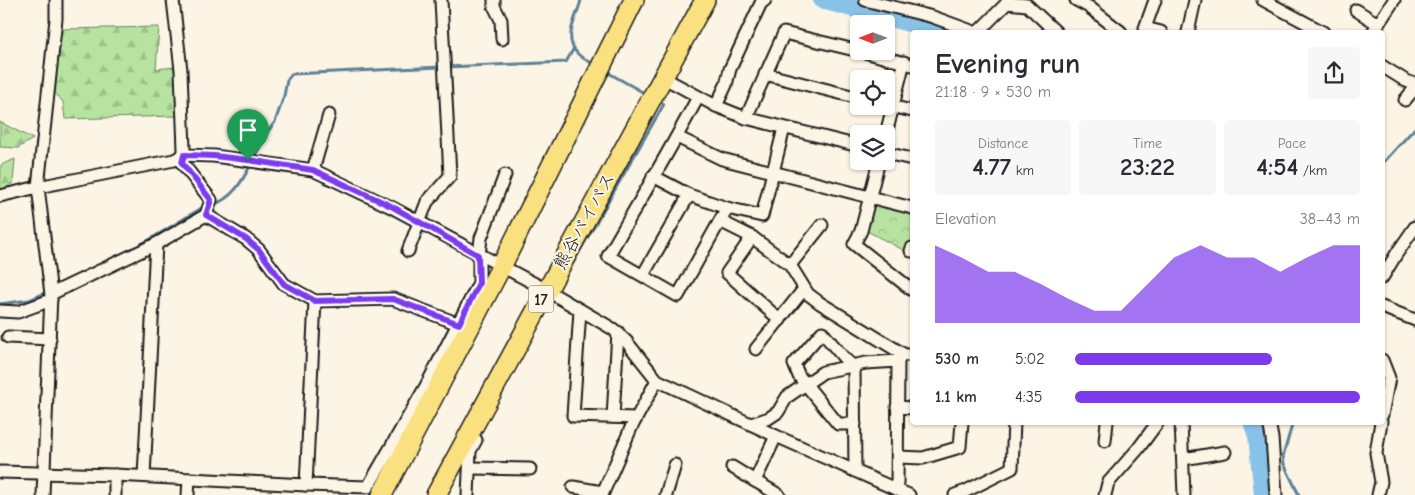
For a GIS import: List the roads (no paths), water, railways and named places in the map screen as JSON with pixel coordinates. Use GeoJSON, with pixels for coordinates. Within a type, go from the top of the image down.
{"type":"FeatureCollection","features":[{"type":"Feature","properties":{"kind":"highway"},"geometry":{"type":"LineString","coordinates":[[382,495],[501,267],[634,0]]}},
{"type":"Feature","properties":{"kind":"highway","name":"熊谷バイパス"},"geometry":{"type":"LineString","coordinates":[[436,495],[549,292],[705,0]]}},
{"type":"Feature","properties":{"kind":"street"},"geometry":{"type":"LineString","coordinates":[[43,495],[51,293],[38,187],[56,19],[56,0]]}},
{"type":"Feature","properties":{"kind":"street"},"geometry":{"type":"LineString","coordinates":[[0,312],[18,312],[51,293],[156,244],[206,214],[211,200],[182,163],[184,155],[181,70],[173,0]]}},
{"type":"Feature","properties":{"kind":"street"},"geometry":{"type":"LineString","coordinates":[[408,251],[426,202],[450,176],[441,0]]}},
{"type":"Feature","properties":{"kind":"street"},"geometry":{"type":"LineString","coordinates":[[494,0],[494,6],[501,20],[502,39]]}},
{"type":"Feature","properties":{"kind":"street"},"geometry":{"type":"LineString","coordinates":[[716,106],[726,85],[730,69],[761,3],[765,0]]}},
{"type":"Feature","properties":{"kind":"street"},"geometry":{"type":"LineString","coordinates":[[865,0],[933,17],[969,30]]}},
{"type":"Feature","properties":{"kind":"street"},"geometry":{"type":"LineString","coordinates":[[1076,0],[1089,7],[1118,30]]}},
{"type":"Feature","properties":{"kind":"street"},"geometry":{"type":"LineString","coordinates":[[1153,30],[1145,28],[1155,0]]}},
{"type":"Feature","properties":{"kind":"street"},"geometry":{"type":"LineString","coordinates":[[1188,30],[1195,0]]}},
{"type":"Feature","properties":{"kind":"street"},"geometry":{"type":"LineString","coordinates":[[1263,0],[1319,30]]}},
{"type":"Feature","properties":{"kind":"street"},"geometry":{"type":"LineString","coordinates":[[1356,10],[1375,28],[1394,0]]}},
{"type":"Feature","properties":{"kind":"street"},"geometry":{"type":"LineString","coordinates":[[980,30],[1007,2],[1027,5],[1054,30]]}},
{"type":"Feature","properties":{"kind":"street"},"geometry":{"type":"LineString","coordinates":[[746,118],[784,33],[850,49]]}},
{"type":"Feature","properties":{"kind":"street"},"geometry":{"type":"LineString","coordinates":[[895,60],[908,63],[895,94]]}},
{"type":"Feature","properties":{"kind":"street"},"geometry":{"type":"LineString","coordinates":[[1385,68],[1406,81],[1415,84]]}},
{"type":"Feature","properties":{"kind":"street"},"geometry":{"type":"LineString","coordinates":[[766,74],[850,96]]}},
{"type":"Feature","properties":{"kind":"street"},"geometry":{"type":"LineString","coordinates":[[1405,100],[1415,88]]}},
{"type":"Feature","properties":{"kind":"street"},"geometry":{"type":"LineString","coordinates":[[656,92],[698,97],[746,118],[850,144]]}},
{"type":"Feature","properties":{"kind":"street"},"geometry":{"type":"LineString","coordinates":[[698,97],[608,256],[678,296],[727,208]]}},
{"type":"Feature","properties":{"kind":"street"},"geometry":{"type":"LineString","coordinates":[[895,107],[910,111]]}},
{"type":"Feature","properties":{"kind":"street"},"geometry":{"type":"LineString","coordinates":[[313,170],[329,116]]}},
{"type":"Feature","properties":{"kind":"street"},"geometry":{"type":"LineString","coordinates":[[653,176],[689,195],[727,208],[762,216],[784,128]]}},
{"type":"Feature","properties":{"kind":"street"},"geometry":{"type":"LineString","coordinates":[[677,137],[722,159],[910,207]]}},
{"type":"Feature","properties":{"kind":"street"},"geometry":{"type":"LineString","coordinates":[[0,196],[174,160],[184,155],[253,160],[313,170],[391,206],[618,332],[657,380],[776,436],[909,495]]}},
{"type":"Feature","properties":{"kind":"street"},"geometry":{"type":"LineString","coordinates":[[895,155],[910,159]]}},
{"type":"Feature","properties":{"kind":"street"},"geometry":{"type":"LineString","coordinates":[[877,170],[861,231],[854,244],[910,288]]}},
{"type":"Feature","properties":{"kind":"street"},"geometry":{"type":"LineString","coordinates":[[0,472],[144,476],[368,487],[426,386],[479,283],[478,255],[481,238],[505,175]]}},
{"type":"Feature","properties":{"kind":"street"},"geometry":{"type":"LineString","coordinates":[[643,275],[689,195]]}},
{"type":"Feature","properties":{"kind":"street"},"geometry":{"type":"LineString","coordinates":[[206,214],[246,239],[259,250],[284,284],[315,301],[393,299],[459,324]]}},
{"type":"Feature","properties":{"kind":"street"},"geometry":{"type":"LineString","coordinates":[[720,221],[752,237],[790,266],[808,294],[820,303],[904,357]]}},
{"type":"Feature","properties":{"kind":"street"},"geometry":{"type":"LineString","coordinates":[[790,266],[822,225]]}},
{"type":"Feature","properties":{"kind":"street"},"geometry":{"type":"LineString","coordinates":[[1385,273],[1415,227]]}},
{"type":"Feature","properties":{"kind":"street"},"geometry":{"type":"LineString","coordinates":[[752,237],[727,273],[780,320]]}},
{"type":"Feature","properties":{"kind":"street"},"geometry":{"type":"LineString","coordinates":[[144,476],[156,244]]}},
{"type":"Feature","properties":{"kind":"street"},"geometry":{"type":"LineString","coordinates":[[756,349],[804,289]]}},
{"type":"Feature","properties":{"kind":"street"},"geometry":{"type":"LineString","coordinates":[[468,495],[470,451],[549,292]]}},
{"type":"Feature","properties":{"kind":"street"},"geometry":{"type":"LineString","coordinates":[[306,485],[315,301]]}},
{"type":"Feature","properties":{"kind":"street"},"geometry":{"type":"LineString","coordinates":[[1385,308],[1415,320]]}},
{"type":"Feature","properties":{"kind":"street"},"geometry":{"type":"LineString","coordinates":[[580,310],[573,416],[636,418]]}},
{"type":"Feature","properties":{"kind":"street"},"geometry":{"type":"LineString","coordinates":[[613,417],[618,332]]}},
{"type":"Feature","properties":{"kind":"street"},"geometry":{"type":"LineString","coordinates":[[855,424],[838,424],[799,376],[794,364],[822,332],[854,367],[855,424],[855,471]]}},
{"type":"Feature","properties":{"kind":"street"},"geometry":{"type":"LineString","coordinates":[[8,337],[50,339]]}},
{"type":"Feature","properties":{"kind":"street"},"geometry":{"type":"LineString","coordinates":[[751,424],[774,415],[787,397],[823,372],[904,357]]}},
{"type":"Feature","properties":{"kind":"street"},"geometry":{"type":"LineString","coordinates":[[897,489],[897,407],[904,357]]}},
{"type":"Feature","properties":{"kind":"street"},"geometry":{"type":"LineString","coordinates":[[1385,368],[1389,378],[1385,399]]}},
{"type":"Feature","properties":{"kind":"street"},"geometry":{"type":"LineString","coordinates":[[573,488],[602,493],[636,418],[657,380]]}},
{"type":"Feature","properties":{"kind":"street"},"geometry":{"type":"LineString","coordinates":[[897,407],[910,408]]}},
{"type":"Feature","properties":{"kind":"street"},"geometry":{"type":"LineString","coordinates":[[898,457],[923,458],[960,447],[962,425]]}},
{"type":"Feature","properties":{"kind":"street"},"geometry":{"type":"LineString","coordinates":[[955,495],[1012,468],[1014,425]]}},
{"type":"Feature","properties":{"kind":"street"},"geometry":{"type":"LineString","coordinates":[[1105,441],[1107,425]]}},
{"type":"Feature","properties":{"kind":"street"},"geometry":{"type":"LineString","coordinates":[[1105,495],[1108,483],[1133,456],[1156,425]]}},
{"type":"Feature","properties":{"kind":"street"},"geometry":{"type":"LineString","coordinates":[[1181,425],[1184,495]]}},
{"type":"Feature","properties":{"kind":"street"},"geometry":{"type":"LineString","coordinates":[[1270,425],[1276,495]]}},
{"type":"Feature","properties":{"kind":"street"},"geometry":{"type":"LineString","coordinates":[[1378,495],[1381,482],[1376,453],[1381,425]]}},
{"type":"Feature","properties":{"kind":"street"},"geometry":{"type":"LineString","coordinates":[[754,481],[776,436]]}},
{"type":"Feature","properties":{"kind":"street"},"geometry":{"type":"LineString","coordinates":[[1183,459],[1225,452]]}},
{"type":"Feature","properties":{"kind":"street"},"geometry":{"type":"LineString","coordinates":[[666,495],[675,464]]}},
{"type":"Feature","properties":{"kind":"street"},"geometry":{"type":"LineString","coordinates":[[732,467],[780,495]]}},
{"type":"Feature","properties":{"kind":"street"},"geometry":{"type":"LineString","coordinates":[[470,468],[530,469]]}},
{"type":"Feature","properties":{"kind":"street"},"geometry":{"type":"LineString","coordinates":[[115,475],[115,495]]}},
{"type":"Feature","properties":{"kind":"street"},"geometry":{"type":"LineString","coordinates":[[188,495],[189,479]]}},
{"type":"Feature","properties":{"kind":"waterway"},"geometry":{"type":"LineString","coordinates":[[581,0],[572,28],[571,42],[579,55],[596,65]]}},
{"type":"Feature","properties":{"kind":"waterway"},"geometry":{"type":"LineString","coordinates":[[822,0],[935,30]]}},
{"type":"Feature","properties":{"kind":"waterway"},"geometry":{"type":"LineString","coordinates":[[447,67],[566,62],[574,48]]}},
{"type":"Feature","properties":{"kind":"waterway"},"geometry":{"type":"LineString","coordinates":[[254,159],[266,134],[275,122],[284,96],[287,80],[292,74],[441,67]]}},
{"type":"Feature","properties":{"kind":"waterway"},"geometry":{"type":"LineString","coordinates":[[605,71],[646,94]]}},
{"type":"Feature","properties":{"kind":"waterway"},"geometry":{"type":"LineString","coordinates":[[570,268],[664,104],[658,101]]}},
{"type":"Feature","properties":{"kind":"waterway"},"geometry":{"type":"LineString","coordinates":[[1385,161],[1415,128]]}},
{"type":"Feature","properties":{"kind":"waterway"},"geometry":{"type":"LineString","coordinates":[[212,205],[225,199],[236,189],[251,164]]}},
{"type":"Feature","properties":{"kind":"waterway"},"geometry":{"type":"LineString","coordinates":[[104,263],[206,207]]}},
{"type":"Feature","properties":{"kind":"waterway"},"geometry":{"type":"LineString","coordinates":[[0,304],[29,300],[47,292]]}},
{"type":"Feature","properties":{"kind":"waterway"},"geometry":{"type":"LineString","coordinates":[[1253,425],[1257,436],[1263,495]]}},
{"type":"Feature","properties":{"kind":"waterway"},"geometry":{"type":"LineString","coordinates":[[1292,425],[1283,456],[1284,464],[1299,495]]}}]}
